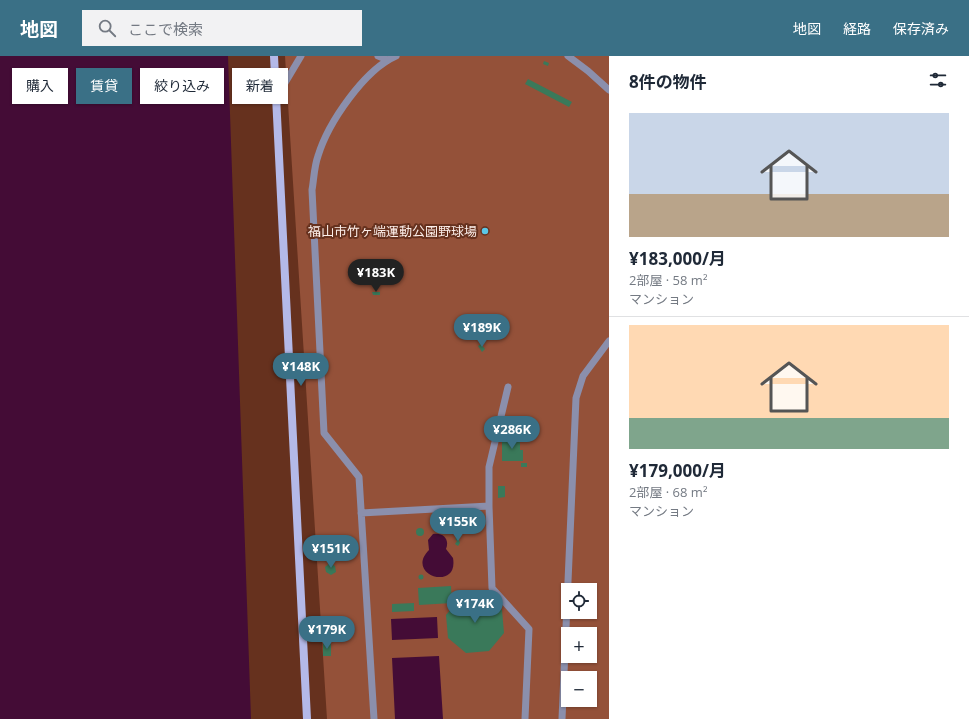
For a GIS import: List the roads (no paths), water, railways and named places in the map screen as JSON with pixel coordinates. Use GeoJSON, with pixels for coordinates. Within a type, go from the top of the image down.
{"type":"FeatureCollection","features":[{"type":"Feature","properties":{"kind":"street"},"geometry":{"type":"LineString","coordinates":[[274,56],[275,68]]}},
{"type":"Feature","properties":{"kind":"street"},"geometry":{"type":"LineString","coordinates":[[276,104],[307,719]]}},
{"type":"Feature","properties":{"kind":"lane"},"geometry":{"type":"LineString","coordinates":[[288,78],[301,56]]}},
{"type":"Feature","properties":{"kind":"lane"},"geometry":{"type":"LineString","coordinates":[[378,56],[388,60]]}},
{"type":"Feature","properties":{"kind":"lane"},"geometry":{"type":"LineString","coordinates":[[374,719],[359,476],[324,433],[312,190],[318,156],[336,119],[355,89],[388,60],[396,56]]}},
{"type":"Feature","properties":{"kind":"lane"},"geometry":{"type":"LineString","coordinates":[[568,56],[588,71],[609,90]]}},
{"type":"Feature","properties":{"kind":"lane"},"geometry":{"type":"LineString","coordinates":[[562,719],[576,398],[582,376],[609,341]]}},
{"type":"Feature","properties":{"kind":"lane"},"geometry":{"type":"LineString","coordinates":[[508,387],[488,467],[492,588],[529,629],[525,719]]}},
{"type":"Feature","properties":{"kind":"lane"},"geometry":{"type":"LineString","coordinates":[[361,513],[489,506]]}},
{"type":"Feature","properties":{"kind":"place","name":"福山市竹ヶ端運動公園野球場"},"geometry":{"type":"Point","coordinates":[485,231]}}]}
